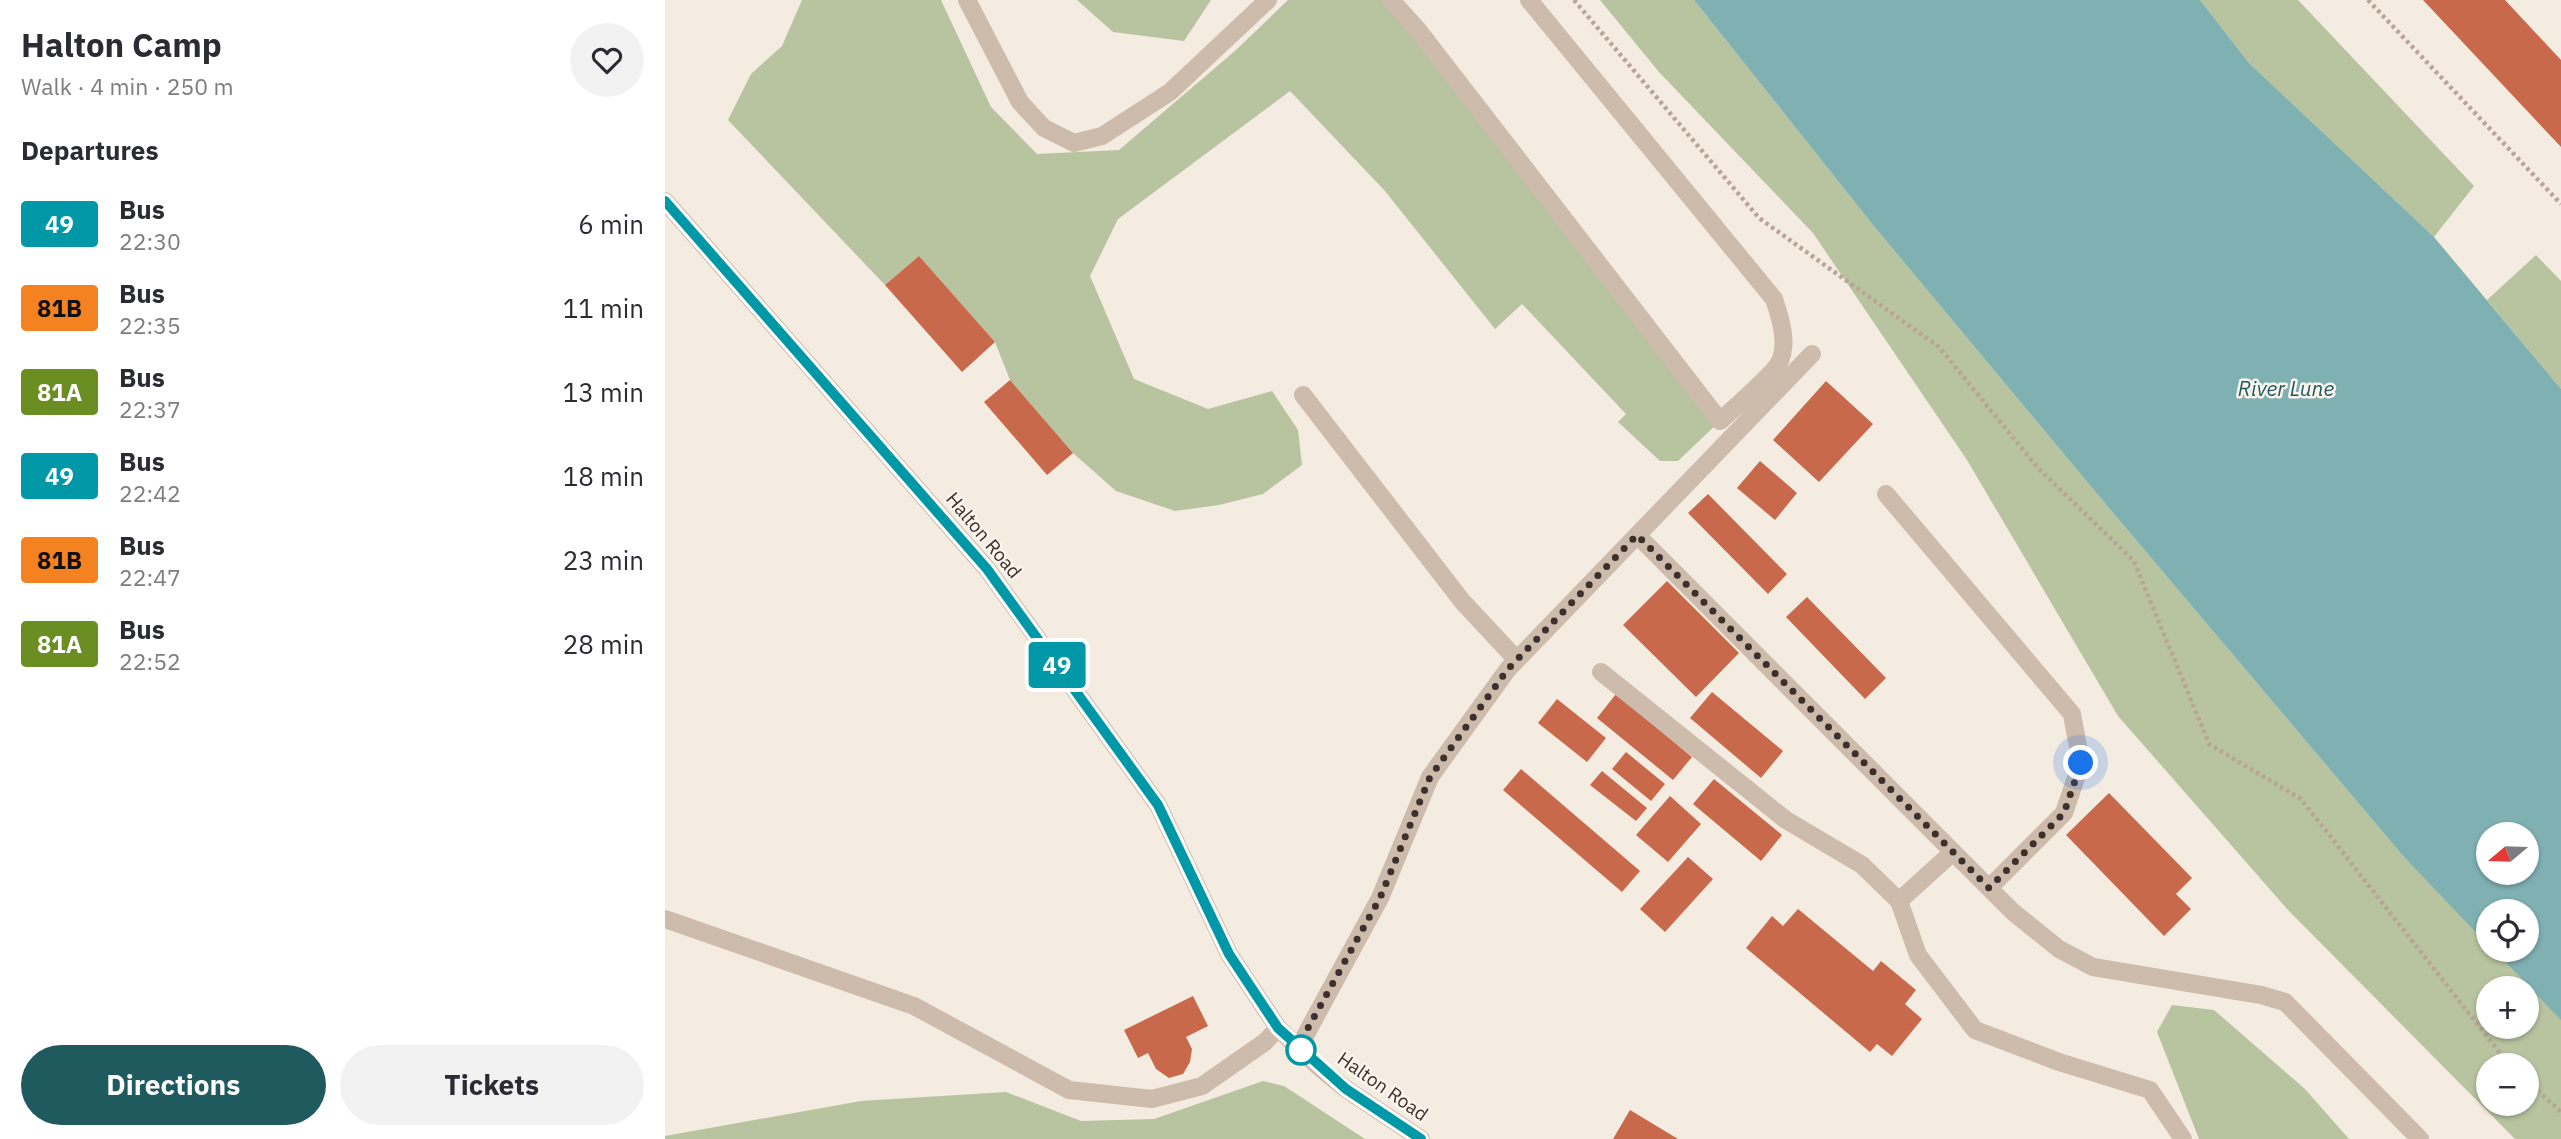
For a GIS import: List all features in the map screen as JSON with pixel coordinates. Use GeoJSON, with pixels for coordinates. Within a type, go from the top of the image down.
{"type":"FeatureCollection","features":[{"type":"Feature","properties":{"kind":"street"},"geometry":{"type":"LineString","coordinates":[[967,0],[1020,102],[1044,128],[1074,143],[1102,136],[1170,92],[1268,0]]}},
{"type":"Feature","properties":{"kind":"street"},"geometry":{"type":"LineString","coordinates":[[1391,0],[1426,41],[1720,421],[1779,364],[1782,322],[1774,299],[1529,0]]}},
{"type":"Feature","properties":{"kind":"street","name":"Halton Road"},"geometry":{"type":"LineString","coordinates":[[665,201],[987,569],[1158,805],[1229,954],[1278,1028],[1346,1089],[1421,1139]]}},
{"type":"Feature","properties":{"kind":"street"},"geometry":{"type":"LineString","coordinates":[[1299,1047],[1380,898],[1430,777],[1517,660],[1812,354]]}},
{"type":"Feature","properties":{"kind":"street"},"geometry":{"type":"LineString","coordinates":[[1303,395],[1462,601],[1517,660]]}},
{"type":"Feature","properties":{"kind":"street"},"geometry":{"type":"LineString","coordinates":[[1885,494],[2072,714],[2081,763],[2064,813],[1989,888]]}},
{"type":"Feature","properties":{"kind":"street"},"geometry":{"type":"LineString","coordinates":[[1637,535],[2013,912],[2059,949],[2093,967],[2261,995],[2285,1002],[2420,1139]]}},
{"type":"Feature","properties":{"kind":"street"},"geometry":{"type":"LineString","coordinates":[[1601,672],[1787,821],[1862,865],[1899,901],[1917,955],[1975,1030],[2059,1062],[2150,1090],[2183,1139]]}},
{"type":"Feature","properties":{"kind":"street"},"geometry":{"type":"LineString","coordinates":[[1899,901],[1953,852]]}},
{"type":"Feature","properties":{"kind":"street"},"geometry":{"type":"LineString","coordinates":[[665,919],[914,1006],[1069,1090],[1151,1100],[1202,1086],[1265,1042],[1278,1028]]}},
{"type":"Feature","properties":{"kind":"path"},"geometry":{"type":"LineString","coordinates":[[1574,0],[1759,218],[1938,347],[2037,467],[2134,561],[2209,744],[2301,799],[2500,1053]]}},
{"type":"Feature","properties":{"kind":"path"},"geometry":{"type":"LineString","coordinates":[[2368,0],[2561,204]]}},
{"type":"Feature","properties":{"kind":"path"},"geometry":{"type":"LineString","coordinates":[[2539,1092],[2561,1112]]}},
{"type":"Feature","properties":{"kind":"green space"},"geometry":{"type":"Polygon","coordinates":[[[802,0],[941,0],[991,107],[1037,154],[1119,150],[1236,50],[1288,0],[1391,0],[1720,421],[1678,461],[1660,461],[1618,422],[1626,414],[1522,304],[1495,329],[1385,191],[1290,91],[1118,219],[1090,276],[1134,379],[1208,409],[1272,391],[1298,430],[1302,465],[1263,494],[1219,505],[1175,511],[1116,491],[1073,453],[1010,380],[995,342],[919,256],[885,285],[728,120],[751,74],[782,46],[802,0]]]}},
{"type":"Feature","properties":{"kind":"green space"},"geometry":{"type":"Polygon","coordinates":[[[1077,0],[1211,0],[1184,41],[1113,32],[1077,0]]]}},
{"type":"Feature","properties":{"kind":"green space"},"geometry":{"type":"Polygon","coordinates":[[[1600,0],[1694,0],[1873,225],[2098,495],[2404,857],[2476,931],[2476,962],[2508,962],[2521,976],[2476,976],[2476,1039],[2539,1039],[2539,994],[2561,1017],[2561,1139],[2515,1139],[2492,1116],[2539,1116],[2539,1053],[2476,1053],[2476,1100],[2288,910],[2118,716],[1967,460],[1813,233],[1659,72],[1600,0]]]}},
{"type":"Feature","properties":{"kind":"green space"},"geometry":{"type":"Polygon","coordinates":[[[2200,0],[2298,0],[2474,186],[2434,237],[2249,63],[2200,0]]]}},
{"type":"Feature","properties":{"kind":"green space"},"geometry":{"type":"Polygon","coordinates":[[[2536,255],[2561,281],[2561,389],[2487,300],[2536,255]]]}},
{"type":"Feature","properties":{"kind":"green space"},"geometry":{"type":"Polygon","coordinates":[[[2172,1005],[2214,1010],[2305,1089],[2349,1139],[2199,1139],[2157,1032],[2172,1005]]]}},
{"type":"Feature","properties":{"kind":"green space"},"geometry":{"type":"Polygon","coordinates":[[[1263,1081],[1284,1086],[1365,1139],[665,1139],[665,1136],[861,1101],[1006,1092],[1081,1121],[1154,1119],[1263,1081]]]}},
{"type":"Feature","properties":{"kind":"water","name":"River Lune"},"geometry":{"type":"Polygon","coordinates":[[[1694,0],[2200,0],[2249,63],[2434,237],[2561,389],[2561,1020],[2539,997],[2539,976],[2519,976],[2505,962],[2539,962],[2539,899],[2476,899],[2476,932],[2404,857],[1873,225],[1694,0]]]}},
{"type":"Feature","properties":{"kind":"building"},"geometry":{"type":"Polygon","coordinates":[[[2423,0],[2505,0],[2561,60],[2561,147],[2423,0]]]}},
{"type":"Feature","properties":{"kind":"building"},"geometry":{"type":"Polygon","coordinates":[[[919,256],[995,342],[962,372],[885,285],[919,256]]]}},
{"type":"Feature","properties":{"kind":"building"},"geometry":{"type":"Polygon","coordinates":[[[1010,380],[1073,453],[1047,475],[984,402],[1010,380]]]}},
{"type":"Feature","properties":{"kind":"building"},"geometry":{"type":"Polygon","coordinates":[[[1826,381],[1873,424],[1819,482],[1773,440],[1826,381]]]}},
{"type":"Feature","properties":{"kind":"building"},"geometry":{"type":"Polygon","coordinates":[[[1760,461],[1797,493],[1775,520],[1737,488],[1760,461]]]}},
{"type":"Feature","properties":{"kind":"building"},"geometry":{"type":"Polygon","coordinates":[[[1708,494],[1787,574],[1768,594],[1688,513],[1708,494]]]}},
{"type":"Feature","properties":{"kind":"building"},"geometry":{"type":"Polygon","coordinates":[[[1667,581],[1739,653],[1696,697],[1623,625],[1667,581]]]}},
{"type":"Feature","properties":{"kind":"building"},"geometry":{"type":"Polygon","coordinates":[[[1807,597],[1886,678],[1865,699],[1786,617],[1807,597]]]}},
{"type":"Feature","properties":{"kind":"building"},"geometry":{"type":"Polygon","coordinates":[[[1712,692],[1783,751],[1761,778],[1690,718],[1712,692]]]}},
{"type":"Feature","properties":{"kind":"building"},"geometry":{"type":"Polygon","coordinates":[[[1616,694],[1692,757],[1673,780],[1597,718],[1616,694]]]}},
{"type":"Feature","properties":{"kind":"building"},"geometry":{"type":"Polygon","coordinates":[[[1557,699],[1606,738],[1587,762],[1538,723],[1557,699]]]}},
{"type":"Feature","properties":{"kind":"building"},"geometry":{"type":"Polygon","coordinates":[[[1626,752],[1665,784],[1651,801],[1612,769],[1626,752]]]}},
{"type":"Feature","properties":{"kind":"building"},"geometry":{"type":"Polygon","coordinates":[[[1521,769],[1640,871],[1622,892],[1503,790],[1521,769]]]}},
{"type":"Feature","properties":{"kind":"building"},"geometry":{"type":"Polygon","coordinates":[[[1602,771],[1647,808],[1636,821],[1590,785],[1602,771]]]}},
{"type":"Feature","properties":{"kind":"building"},"geometry":{"type":"Polygon","coordinates":[[[1714,779],[1782,835],[1761,861],[1693,804],[1714,779]]]}},
{"type":"Feature","properties":{"kind":"building"},"geometry":{"type":"Polygon","coordinates":[[[2109,793],[2192,878],[2176,894],[2191,909],[2164,936],[2066,835],[2109,793]]]}},
{"type":"Feature","properties":{"kind":"building"},"geometry":{"type":"Polygon","coordinates":[[[1670,796],[1701,824],[1668,862],[1636,835],[1670,796]]]}},
{"type":"Feature","properties":{"kind":"building"},"geometry":{"type":"Polygon","coordinates":[[[1688,857],[1713,879],[1665,932],[1640,909],[1688,857]]]}},
{"type":"Feature","properties":{"kind":"building"},"geometry":{"type":"Polygon","coordinates":[[[1798,909],[1873,971],[1881,961],[1916,990],[1905,1004],[1922,1019],[1892,1056],[1877,1044],[1870,1052],[1746,948],[1772,916],[1783,926],[1798,909]]]}},
{"type":"Feature","properties":{"kind":"building"},"geometry":{"type":"Polygon","coordinates":[[[1193,996],[1208,1026],[1186,1037],[1192,1049],[1190,1062],[1183,1074],[1169,1078],[1156,1069],[1148,1053],[1138,1058],[1124,1030],[1193,996]]]}},
{"type":"Feature","properties":{"kind":"building"},"geometry":{"type":"Polygon","coordinates":[[[1630,1110],[1678,1139],[1613,1139],[1630,1110]]]}},
{"type":"Feature","properties":{"kind":"bus line","name":"49"},"geometry":{"type":"LineString","coordinates":[[665,201],[987,569],[1158,805],[1229,954],[1278,1028],[1346,1089],[1421,1139]]}},
{"type":"Feature","properties":{"kind":"route"},"geometry":{"type":"LineString","coordinates":[[1301,1050],[1299,1047],[1308,1028],[1380,898],[1430,777],[1508,669],[1637,535],[1989,888],[2064,813],[2081,763]]}}]}
